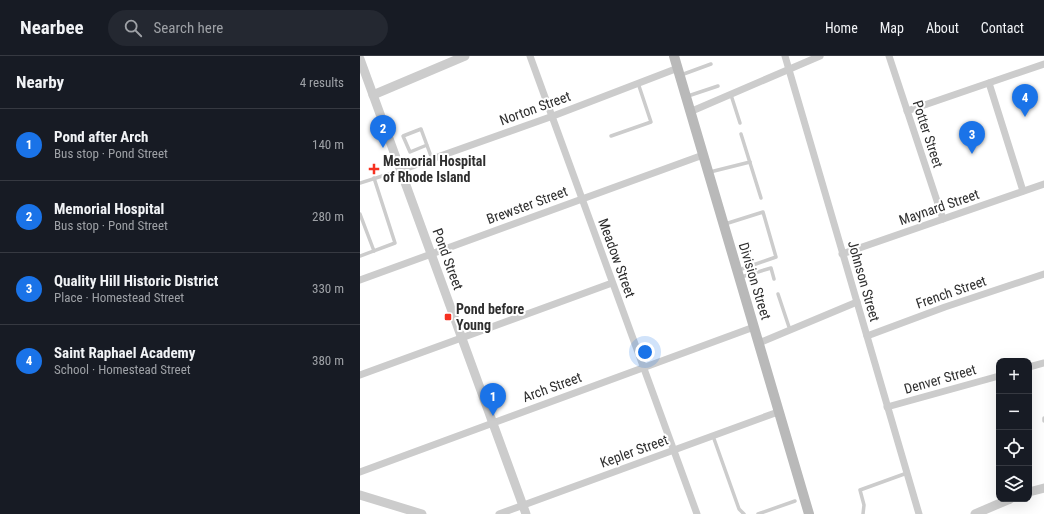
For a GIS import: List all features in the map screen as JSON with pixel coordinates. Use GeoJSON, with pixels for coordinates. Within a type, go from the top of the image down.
{"type":"FeatureCollection","features":[{"type":"Feature","properties":{"kind":"main road","name":"Division Street"},"geometry":{"type":"LineString","coordinates":[[674,56],[692,111],[708,173],[809,514]]}},
{"type":"Feature","properties":{"kind":"street"},"geometry":{"type":"LineString","coordinates":[[373,95],[465,56]]}},
{"type":"Feature","properties":{"kind":"street","name":"Meadow Street"},"geometry":{"type":"LineString","coordinates":[[530,56],[697,514]]}},
{"type":"Feature","properties":{"kind":"street","name":"Johnson Street"},"geometry":{"type":"LineString","coordinates":[[785,56],[919,514]]}},
{"type":"Feature","properties":{"kind":"street"},"geometry":{"type":"LineString","coordinates":[[692,111],[820,56]]}},
{"type":"Feature","properties":{"kind":"street","name":"Potter Street"},"geometry":{"type":"LineString","coordinates":[[888,56],[943,219]]}},
{"type":"Feature","properties":{"kind":"street","name":"Pond Street"},"geometry":{"type":"LineString","coordinates":[[360,59],[366,82],[373,95],[401,170],[526,514]]}},
{"type":"Feature","properties":{"kind":"street"},"geometry":{"type":"LineString","coordinates":[[907,111],[1044,64]]}},
{"type":"Feature","properties":{"kind":"street","name":"Norton Street"},"geometry":{"type":"LineString","coordinates":[[401,170],[553,116],[638,83],[679,72]]}},
{"type":"Feature","properties":{"kind":"street"},"geometry":{"type":"LineString","coordinates":[[989,83],[1023,191]]}},
{"type":"Feature","properties":{"kind":"street","name":"Brewster Street"},"geometry":{"type":"LineString","coordinates":[[360,280],[703,155]]}},
{"type":"Feature","properties":{"kind":"street","name":"Maynard Street"},"geometry":{"type":"LineString","coordinates":[[842,254],[1044,184]]}},
{"type":"Feature","properties":{"kind":"street","name":"French Street"},"geometry":{"type":"LineString","coordinates":[[867,336],[945,307],[1044,274]]}},
{"type":"Feature","properties":{"kind":"street"},"geometry":{"type":"LineString","coordinates":[[360,375],[612,283]]}},
{"type":"Feature","properties":{"kind":"street"},"geometry":{"type":"LineString","coordinates":[[759,343],[856,302]]}},
{"type":"Feature","properties":{"kind":"street","name":"Arch Street"},"geometry":{"type":"LineString","coordinates":[[360,472],[754,327]]}},
{"type":"Feature","properties":{"kind":"street"},"geometry":{"type":"LineString","coordinates":[[1032,366],[1044,363]]}},
{"type":"Feature","properties":{"kind":"street","name":"Denver Street"},"geometry":{"type":"LineString","coordinates":[[887,407],[996,377]]}},
{"type":"Feature","properties":{"kind":"street","name":"Kepler Street"},"geometry":{"type":"LineString","coordinates":[[499,514],[778,412]]}},
{"type":"Feature","properties":{"kind":"street"},"geometry":{"type":"LineString","coordinates":[[1032,491],[1044,488]]}},
{"type":"Feature","properties":{"kind":"street"},"geometry":{"type":"LineString","coordinates":[[360,495],[422,514]]}},
{"type":"Feature","properties":{"kind":"street"},"geometry":{"type":"LineString","coordinates":[[974,514],[1003,502]]}},
{"type":"Feature","properties":{"kind":"lane"},"geometry":{"type":"LineString","coordinates":[[679,72],[711,64]]}},
{"type":"Feature","properties":{"kind":"lane"},"geometry":{"type":"LineString","coordinates":[[612,136],[651,122],[638,83]]}},
{"type":"Feature","properties":{"kind":"lane"},"geometry":{"type":"LineString","coordinates":[[687,96],[718,86]]}},
{"type":"Feature","properties":{"kind":"lane"},"geometry":{"type":"LineString","coordinates":[[731,95],[740,123]]}},
{"type":"Feature","properties":{"kind":"lane"},"geometry":{"type":"LineString","coordinates":[[427,145],[410,152],[403,136],[421,129],[427,145],[432,159]]}},
{"type":"Feature","properties":{"kind":"lane"},"geometry":{"type":"LineString","coordinates":[[741,134],[761,198]]}},
{"type":"Feature","properties":{"kind":"lane"},"geometry":{"type":"LineString","coordinates":[[708,173],[750,162]]}},
{"type":"Feature","properties":{"kind":"lane"},"geometry":{"type":"LineString","coordinates":[[360,183],[401,170]]}},
{"type":"Feature","properties":{"kind":"lane"},"geometry":{"type":"LineString","coordinates":[[360,256],[394,243],[374,178]]}},
{"type":"Feature","properties":{"kind":"lane"},"geometry":{"type":"LineString","coordinates":[[724,225],[763,212],[776,257],[738,274]]}},
{"type":"Feature","properties":{"kind":"lane"},"geometry":{"type":"LineString","coordinates":[[360,214],[374,251]]}},
{"type":"Feature","properties":{"kind":"lane"},"geometry":{"type":"LineString","coordinates":[[738,274],[771,268],[774,279]]}},
{"type":"Feature","properties":{"kind":"lane"},"geometry":{"type":"LineString","coordinates":[[778,294],[790,330]]}},
{"type":"Feature","properties":{"kind":"lane"},"geometry":{"type":"LineString","coordinates":[[713,436],[739,509],[743,514]]}},
{"type":"Feature","properties":{"kind":"lane"},"geometry":{"type":"LineString","coordinates":[[863,514],[864,505],[860,490],[907,473]]}},
{"type":"Feature","properties":{"kind":"lane"},"geometry":{"type":"LineString","coordinates":[[758,514],[794,501]]}},
{"type":"Feature","properties":{"kind":"place","name":"Saint Raphael Academy"},"geometry":{"type":"Point","coordinates":[1025,117]}},
{"type":"Feature","properties":{"kind":"place","name":"Memorial Hospital"},"geometry":{"type":"Point","coordinates":[383,148]}},
{"type":"Feature","properties":{"kind":"place","name":"Quality Hill Historic District"},"geometry":{"type":"Point","coordinates":[972,154]}},
{"type":"Feature","properties":{"kind":"place","name":"Memorial Hospital of Rhode Island"},"geometry":{"type":"Point","coordinates":[374,169]}},
{"type":"Feature","properties":{"kind":"place","name":"Pond before Young"},"geometry":{"type":"Point","coordinates":[448,317]}},
{"type":"Feature","properties":{"kind":"place","name":"Pond after Arch"},"geometry":{"type":"Point","coordinates":[493,416]}}]}
